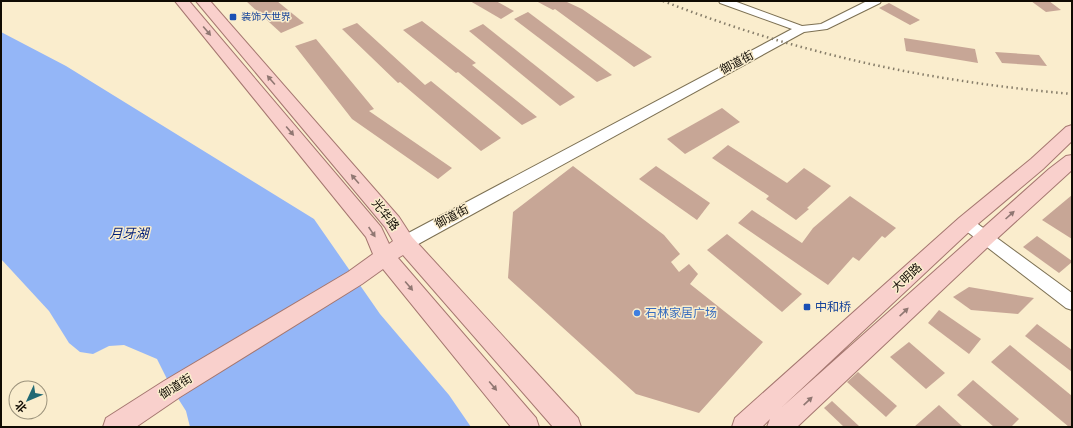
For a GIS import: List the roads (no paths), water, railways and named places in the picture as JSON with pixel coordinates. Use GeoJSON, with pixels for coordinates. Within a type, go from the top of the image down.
{"type":"FeatureCollection","features":[{"type":"Feature","properties":{"kind":"main road","name":"光华路"},"geometry":{"type":"LineString","coordinates":[[182,1],[374,233],[384,256],[527,427]]}},
{"type":"Feature","properties":{"kind":"main road","name":"光华路"},"geometry":{"type":"LineString","coordinates":[[203,1],[392,222],[405,243],[569,427]]}},
{"type":"Feature","properties":{"kind":"main road","name":"大明路"},"geometry":{"type":"LineString","coordinates":[[744,427],[966,223],[1037,164],[1072,131]]}},
{"type":"Feature","properties":{"kind":"main road","name":"大明路"},"geometry":{"type":"LineString","coordinates":[[779,427],[984,238],[1055,174],[1072,161]]}},
{"type":"Feature","properties":{"kind":"main road"},"geometry":{"type":"LineString","coordinates":[[115,427],[172,389],[355,278],[384,256],[405,243]]}},
{"type":"Feature","properties":{"kind":"street"},"geometry":{"type":"LineString","coordinates":[[724,1],[801,29],[823,27],[876,1]]}},
{"type":"Feature","properties":{"kind":"street","name":"御道街"},"geometry":{"type":"LineString","coordinates":[[405,243],[801,29]]}},
{"type":"Feature","properties":{"kind":"street"},"geometry":{"type":"LineString","coordinates":[[966,223],[1072,303]]}},
{"type":"Feature","properties":{"kind":"water","name":"月牙湖"},"geometry":{"type":"Polygon","coordinates":[[[1,32],[66,66],[314,219],[380,314],[449,395],[471,427],[190,427],[186,411],[172,389],[157,359],[124,345],[109,346],[93,354],[80,352],[69,343],[49,311],[1,259],[1,32]]]}},
{"type":"Feature","properties":{"kind":"railway"},"geometry":{"type":"LineString","coordinates":[[663,1],[775,40],[845,58],[941,78],[1072,94]]}},
{"type":"Feature","properties":{"kind":"place","name":"装饰大世界"},"geometry":{"type":"Point","coordinates":[233,17]}},
{"type":"Feature","properties":{"kind":"place","name":"中和桥"},"geometry":{"type":"Point","coordinates":[807,307]}},
{"type":"Feature","properties":{"kind":"place","name":"石林家居广场"},"geometry":{"type":"Point","coordinates":[637,313]}}]}
